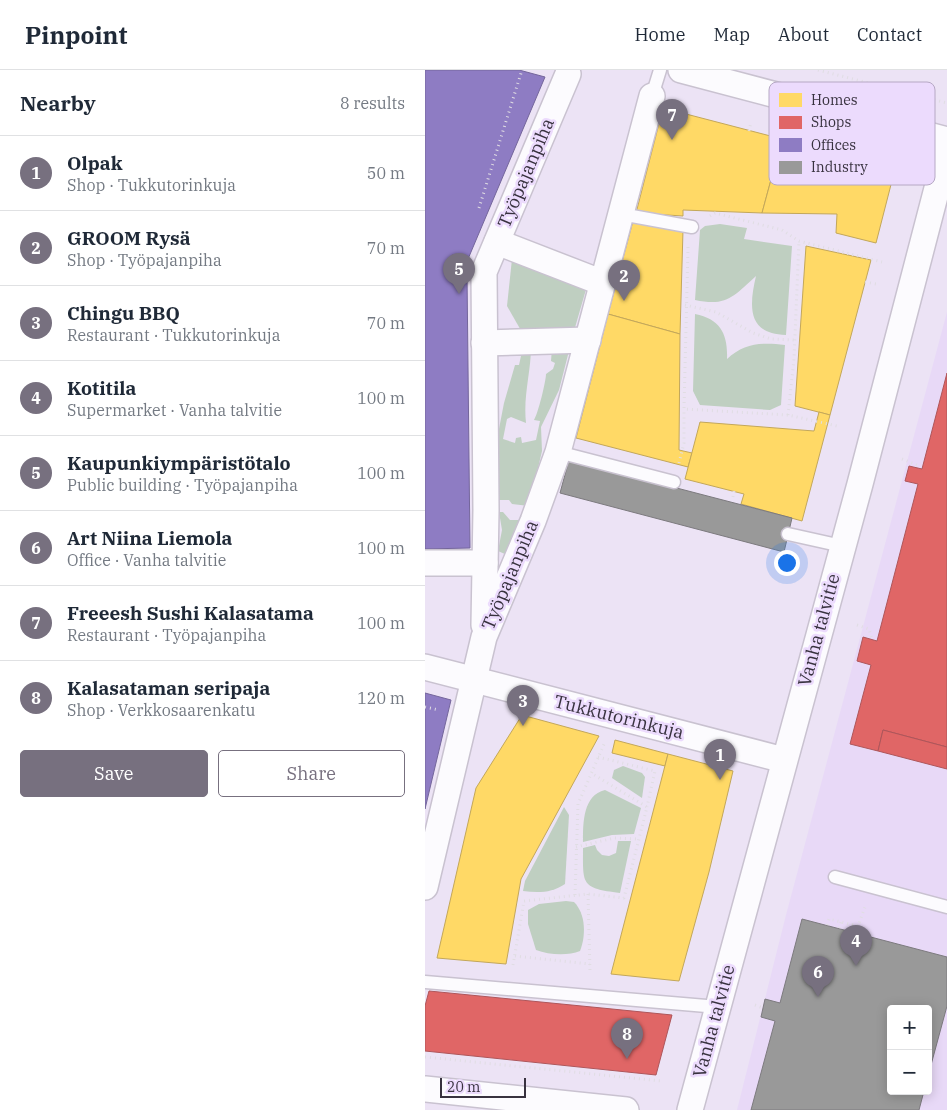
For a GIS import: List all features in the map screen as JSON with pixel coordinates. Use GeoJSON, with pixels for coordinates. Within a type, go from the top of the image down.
{"type":"FeatureCollection","features":[{"type":"Feature","properties":{"kind":"street"},"geometry":{"type":"LineString","coordinates":[[681,70],[769,93]]}},
{"type":"Feature","properties":{"kind":"street","name":"Työpajanpiha"},"geometry":{"type":"LineString","coordinates":[[483,637],[485,563],[484,272],[568,74]]}},
{"type":"Feature","properties":{"kind":"street","name":"Työpajanpiha"},"geometry":{"type":"LineString","coordinates":[[483,637],[533,520],[558,452],[652,96]]}},
{"type":"Feature","properties":{"kind":"street","name":"Vanha talvitie"},"geometry":{"type":"LineString","coordinates":[[690,1110],[947,150]]}},
{"type":"Feature","properties":{"kind":"street"},"geometry":{"type":"LineString","coordinates":[[497,242],[603,283]]}},
{"type":"Feature","properties":{"kind":"street"},"geometry":{"type":"LineString","coordinates":[[484,343],[588,340]]}},
{"type":"Feature","properties":{"kind":"street"},"geometry":{"type":"LineString","coordinates":[[425,563],[485,563]]}},
{"type":"Feature","properties":{"kind":"street"},"geometry":{"type":"LineString","coordinates":[[425,887],[483,637]]}},
{"type":"Feature","properties":{"kind":"street","name":"Tukkutorinkuja"},"geometry":{"type":"LineString","coordinates":[[425,667],[784,760]]}},
{"type":"Feature","properties":{"kind":"street"},"geometry":{"type":"LineString","coordinates":[[425,1089],[626,1110]]}},
{"type":"Feature","properties":{"kind":"lane","name":"Työpajanpiha"},"geometry":{"type":"LineString","coordinates":[[652,96],[659,70]]}},
{"type":"Feature","properties":{"kind":"lane"},"geometry":{"type":"LineString","coordinates":[[621,214],[692,227]]}},
{"type":"Feature","properties":{"kind":"lane"},"geometry":{"type":"LineString","coordinates":[[558,452],[674,482]]}},
{"type":"Feature","properties":{"kind":"lane"},"geometry":{"type":"LineString","coordinates":[[788,534],[842,546]]}},
{"type":"Feature","properties":{"kind":"lane"},"geometry":{"type":"LineString","coordinates":[[835,877],[947,908]]}},
{"type":"Feature","properties":{"kind":"lane"},"geometry":{"type":"LineString","coordinates":[[425,982],[718,1007]]}},
{"type":"Feature","properties":{"kind":"path"},"geometry":{"type":"LineString","coordinates":[[478,212],[522,70]]}},
{"type":"Feature","properties":{"kind":"path"},"geometry":{"type":"LineString","coordinates":[[818,70],[865,82]]}},
{"type":"Feature","properties":{"kind":"path"},"geometry":{"type":"LineString","coordinates":[[749,130],[751,122]]}},
{"type":"Feature","properties":{"kind":"path"},"geometry":{"type":"LineString","coordinates":[[674,482],[684,443],[685,305],[688,235],[692,227],[715,212],[782,230],[799,241],[882,262]]}},
{"type":"Feature","properties":{"kind":"path"},"geometry":{"type":"LineString","coordinates":[[788,415],[799,241]]}},
{"type":"Feature","properties":{"kind":"path"},"geometry":{"type":"LineString","coordinates":[[865,282],[876,284]]}},
{"type":"Feature","properties":{"kind":"path"},"geometry":{"type":"LineString","coordinates":[[685,305],[716,312],[753,333],[771,339],[794,340]]}},
{"type":"Feature","properties":{"kind":"path"},"geometry":{"type":"LineString","coordinates":[[684,410],[788,415],[837,426]]}},
{"type":"Feature","properties":{"kind":"path"},"geometry":{"type":"LineString","coordinates":[[902,459],[917,465],[916,468]]}},
{"type":"Feature","properties":{"kind":"path"},"geometry":{"type":"LineString","coordinates":[[733,497],[734,491]]}},
{"type":"Feature","properties":{"kind":"path"},"geometry":{"type":"LineString","coordinates":[[857,626],[869,628],[872,639]]}},
{"type":"Feature","properties":{"kind":"path"},"geometry":{"type":"LineString","coordinates":[[575,895],[578,804],[607,738]]}},
{"type":"Feature","properties":{"kind":"path"},"geometry":{"type":"LineString","coordinates":[[513,965],[524,901],[588,894],[624,898],[655,771],[598,757]]}},
{"type":"Feature","properties":{"kind":"path"},"geometry":{"type":"LineString","coordinates":[[591,773],[647,806]]}},
{"type":"Feature","properties":{"kind":"path"},"geometry":{"type":"LineString","coordinates":[[576,847],[615,838],[639,839]]}},
{"type":"Feature","properties":{"kind":"path"},"geometry":{"type":"LineString","coordinates":[[857,933],[872,887]]}},
{"type":"Feature","properties":{"kind":"path"},"geometry":{"type":"LineString","coordinates":[[588,894],[590,972]]}},
{"type":"Feature","properties":{"kind":"path"},"geometry":{"type":"LineString","coordinates":[[827,926],[829,919],[858,926]]}},
{"type":"Feature","properties":{"kind":"path"},"geometry":{"type":"LineString","coordinates":[[839,928],[841,922]]}},
{"type":"Feature","properties":{"kind":"path"},"geometry":{"type":"LineString","coordinates":[[515,956],[590,964]]}},
{"type":"Feature","properties":{"kind":"path"},"geometry":{"type":"LineString","coordinates":[[755,1005],[763,1008]]}},
{"type":"Feature","properties":{"kind":"path"},"geometry":{"type":"LineString","coordinates":[[425,1057],[662,1081]]}},
{"type":"Feature","properties":{"kind":"shaded area"},"geometry":{"type":"Polygon","coordinates":[[[947,312],[947,1110],[737,1110],[786,915],[947,312]]]}},
{"type":"Feature","properties":{"kind":"green space"},"geometry":{"type":"Polygon","coordinates":[[[720,224],[747,228],[744,239],[792,246],[786,335],[764,330],[758,324],[752,308],[756,276],[742,289],[723,301],[706,302],[695,300],[700,230],[705,226],[720,224]]]}},
{"type":"Feature","properties":{"kind":"green space"},"geometry":{"type":"Polygon","coordinates":[[[512,259],[587,286],[574,331],[523,334],[507,306],[512,259]]]}},
{"type":"Feature","properties":{"kind":"green space"},"geometry":{"type":"Polygon","coordinates":[[[695,314],[711,320],[721,329],[726,343],[727,359],[740,350],[754,345],[785,345],[781,405],[770,410],[700,405],[693,391],[695,314]]]}},
{"type":"Feature","properties":{"kind":"green space"},"geometry":{"type":"Polygon","coordinates":[[[520,346],[531,347],[525,413],[526,423],[511,417],[507,419],[503,439],[515,443],[516,438],[521,437],[522,443],[536,440],[540,421],[534,420],[538,411],[546,374],[553,369],[555,363],[551,361],[552,348],[570,347],[559,390],[541,427],[542,451],[529,506],[512,504],[509,500],[498,500],[498,434],[504,403],[515,365],[519,365],[521,356],[517,356],[520,346]]]}},
{"type":"Feature","properties":{"kind":"green space"},"geometry":{"type":"Polygon","coordinates":[[[499,512],[503,512],[510,520],[524,520],[512,557],[498,551],[502,530],[499,512]]]}},
{"type":"Feature","properties":{"kind":"green space"},"geometry":{"type":"Polygon","coordinates":[[[623,766],[642,773],[645,777],[642,798],[612,778],[614,770],[623,766]]]}},
{"type":"Feature","properties":{"kind":"green space"},"geometry":{"type":"Polygon","coordinates":[[[605,790],[641,808],[634,834],[612,835],[583,842],[584,819],[588,804],[598,793],[605,790]]]}},
{"type":"Feature","properties":{"kind":"green space"},"geometry":{"type":"Polygon","coordinates":[[[564,807],[569,815],[565,884],[545,892],[523,891],[525,881],[564,807]]]}},
{"type":"Feature","properties":{"kind":"green space"},"geometry":{"type":"Polygon","coordinates":[[[618,841],[631,841],[620,893],[591,886],[584,877],[583,848],[595,845],[602,855],[609,856],[616,853],[618,841]]]}},
{"type":"Feature","properties":{"kind":"green space"},"geometry":{"type":"Polygon","coordinates":[[[574,902],[583,919],[584,932],[580,951],[570,954],[558,954],[536,950],[528,924],[528,910],[539,904],[574,902]]]}},
{"type":"Feature","properties":{"kind":"building: Homes"},"geometry":{"type":"Polygon","coordinates":[[[663,108],[769,136],[770,185],[762,213],[683,210],[683,216],[636,213],[663,108]]]}},
{"type":"Feature","properties":{"kind":"building: Homes"},"geometry":{"type":"Polygon","coordinates":[[[770,185],[891,185],[876,243],[836,233],[837,214],[762,213],[770,185]]]}},
{"type":"Feature","properties":{"kind":"building: Homes"},"geometry":{"type":"Polygon","coordinates":[[[633,221],[683,230],[680,334],[608,314],[633,221]]]}},
{"type":"Feature","properties":{"kind":"building: Homes"},"geometry":{"type":"Polygon","coordinates":[[[806,246],[871,260],[830,415],[795,406],[806,246]]]}},
{"type":"Feature","properties":{"kind":"building: Homes"},"geometry":{"type":"Polygon","coordinates":[[[608,314],[680,334],[679,450],[692,453],[688,467],[576,438],[608,314]]]}},
{"type":"Feature","properties":{"kind":"building: Homes"},"geometry":{"type":"Polygon","coordinates":[[[819,412],[830,415],[802,521],[741,504],[744,494],[685,479],[700,422],[814,431],[819,412]]]}},
{"type":"Feature","properties":{"kind":"building: Homes"},"geometry":{"type":"Polygon","coordinates":[[[522,715],[599,736],[521,879],[506,964],[437,958],[476,788],[522,715]]]}},
{"type":"Feature","properties":{"kind":"building: Homes"},"geometry":{"type":"Polygon","coordinates":[[[615,740],[668,754],[665,766],[612,753],[615,740]]]}},
{"type":"Feature","properties":{"kind":"building: Homes"},"geometry":{"type":"Polygon","coordinates":[[[668,754],[733,771],[709,872],[679,981],[611,974],[668,754]]]}},
{"type":"Feature","properties":{"kind":"building: Shops"},"geometry":{"type":"Polygon","coordinates":[[[947,373],[947,747],[883,730],[878,751],[850,744],[871,665],[857,661],[863,637],[877,641],[918,484],[905,481],[909,466],[922,469],[947,373]]]}},
{"type":"Feature","properties":{"kind":"building: Shops"},"geometry":{"type":"Polygon","coordinates":[[[883,730],[947,747],[947,769],[878,751],[883,730]]]}},
{"type":"Feature","properties":{"kind":"building: Shops"},"geometry":{"type":"Polygon","coordinates":[[[429,991],[672,1015],[656,1075],[425,1051],[425,1006],[429,991]]]}},
{"type":"Feature","properties":{"kind":"building: Offices"},"geometry":{"type":"Polygon","coordinates":[[[425,70],[519,70],[545,77],[468,259],[452,255],[451,275],[467,275],[470,548],[425,549],[425,70]]]}},
{"type":"Feature","properties":{"kind":"building: Offices"},"geometry":{"type":"Polygon","coordinates":[[[425,693],[451,700],[425,809],[425,693]]]}},
{"type":"Feature","properties":{"kind":"building: Industry"},"geometry":{"type":"Polygon","coordinates":[[[569,460],[792,518],[784,552],[560,493],[569,460]]]}},
{"type":"Feature","properties":{"kind":"building: Industry"},"geometry":{"type":"Polygon","coordinates":[[[802,919],[947,957],[947,1006],[932,1061],[932,1005],[887,1005],[887,1095],[923,1095],[919,1110],[751,1110],[775,1021],[761,1017],[765,999],[780,1003],[802,919]]]}},
{"type":"Feature","properties":{"kind":"place","name":"Freeesh Sushi Kalasatama"},"geometry":{"type":"Point","coordinates":[672,140]}},
{"type":"Feature","properties":{"kind":"place","name":"Kaupunkiympäristötalo"},"geometry":{"type":"Point","coordinates":[459,294]}},
{"type":"Feature","properties":{"kind":"place","name":"GROOM Rysä"},"geometry":{"type":"Point","coordinates":[624,301]}},
{"type":"Feature","properties":{"kind":"place","name":"Chingu BBQ"},"geometry":{"type":"Point","coordinates":[523,726]}},
{"type":"Feature","properties":{"kind":"place","name":"Olpak"},"geometry":{"type":"Point","coordinates":[720,780]}},
{"type":"Feature","properties":{"kind":"place","name":"Kotitila"},"geometry":{"type":"Point","coordinates":[856,966]}},
{"type":"Feature","properties":{"kind":"place","name":"Art Niina Liemola"},"geometry":{"type":"Point","coordinates":[818,997]}},
{"type":"Feature","properties":{"kind":"place","name":"Kalasataman seripaja"},"geometry":{"type":"Point","coordinates":[627,1059]}}]}
